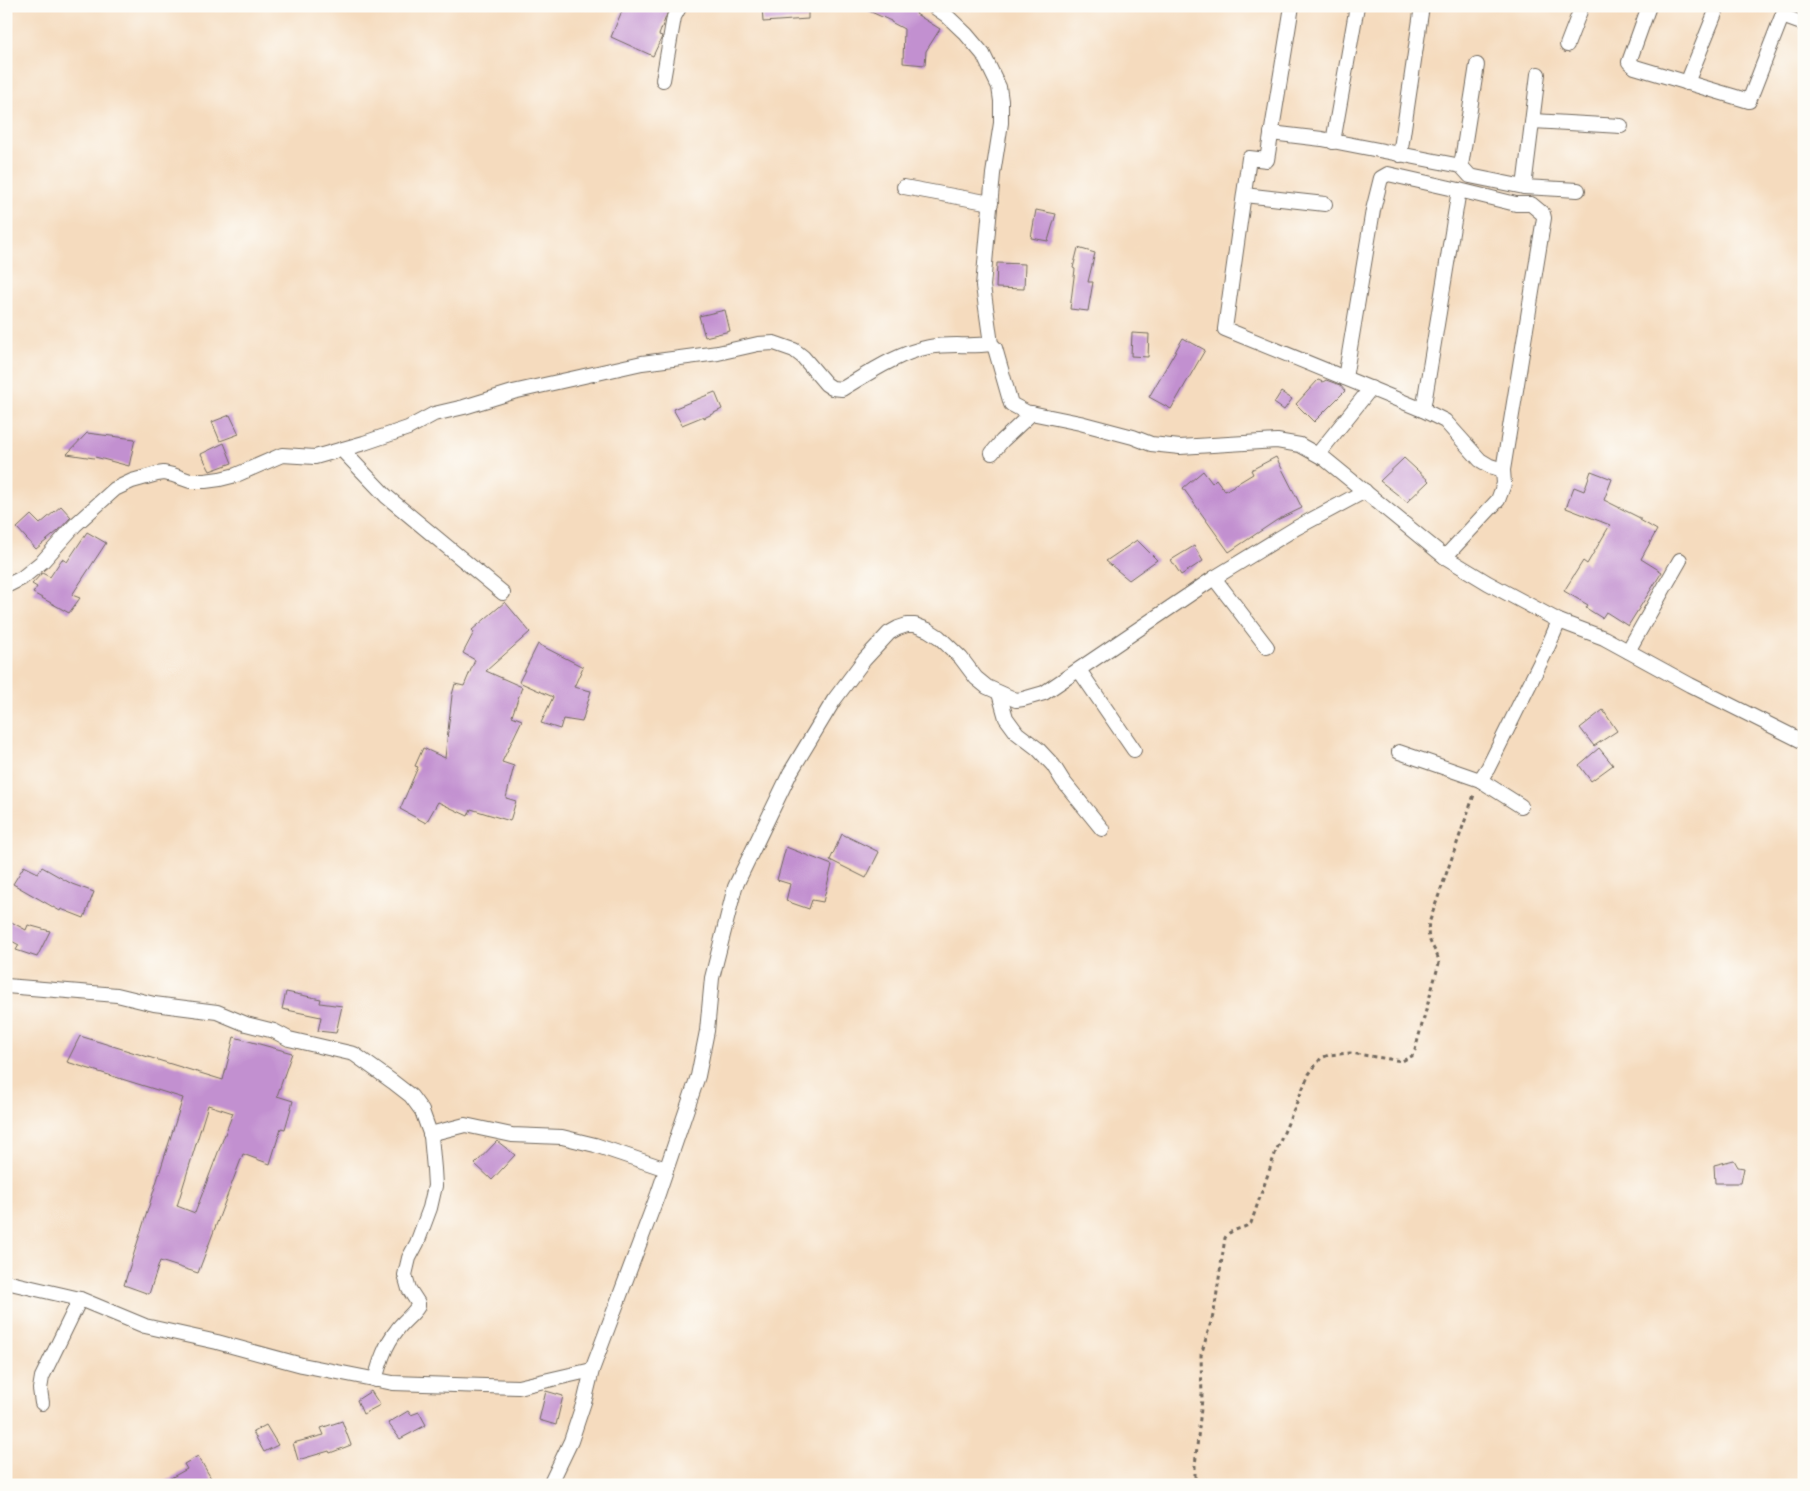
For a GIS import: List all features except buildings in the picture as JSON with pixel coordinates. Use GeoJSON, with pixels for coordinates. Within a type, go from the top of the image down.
{"type":"FeatureCollection","features":[{"type":"Feature","properties":{"kind":"street"},"geometry":{"type":"LineString","coordinates":[[663,80],[674,17],[680,6]]}},
{"type":"Feature","properties":{"kind":"street"},"geometry":{"type":"LineString","coordinates":[[933,6],[946,15],[966,34],[983,54],[999,87],[1002,101],[983,286],[991,344],[995,348],[1011,404],[1032,413],[1080,423],[1133,437],[1151,444],[1180,448],[1277,440],[1300,444],[1318,454],[1445,557],[1488,583],[1559,621],[1590,632],[1628,651],[1690,685],[1804,742]]}},
{"type":"Feature","properties":{"kind":"street"},"geometry":{"type":"LineString","coordinates":[[1292,6],[1266,160],[1249,158],[1225,330],[1370,388],[1445,421],[1480,460],[1490,466],[1503,470]]}},
{"type":"Feature","properties":{"kind":"street"},"geometry":{"type":"LineString","coordinates":[[1333,142],[1357,6]]}},
{"type":"Feature","properties":{"kind":"street"},"geometry":{"type":"LineString","coordinates":[[1400,155],[1422,6]]}},
{"type":"Feature","properties":{"kind":"street"},"geometry":{"type":"LineString","coordinates":[[1567,45],[1582,6]]}},
{"type":"Feature","properties":{"kind":"street"},"geometry":{"type":"LineString","coordinates":[[1649,6],[1629,62],[1635,67],[1749,101],[1784,11],[1804,24]]}},
{"type":"Feature","properties":{"kind":"street"},"geometry":{"type":"LineString","coordinates":[[1687,83],[1718,6]]}},
{"type":"Feature","properties":{"kind":"street"},"geometry":{"type":"LineString","coordinates":[[1461,166],[1477,65]]}},
{"type":"Feature","properties":{"kind":"street"},"geometry":{"type":"LineString","coordinates":[[1524,186],[1538,74]]}},
{"type":"Feature","properties":{"kind":"street"},"geometry":{"type":"LineString","coordinates":[[1532,122],[1621,126]]}},
{"type":"Feature","properties":{"kind":"street"},"geometry":{"type":"LineString","coordinates":[[1271,133],[1333,142],[1461,166],[1470,176],[1524,186],[1578,190]]}},
{"type":"Feature","properties":{"kind":"street"},"geometry":{"type":"LineString","coordinates":[[1345,378],[1379,181],[1385,174],[1516,204],[1531,204],[1544,216],[1503,470],[1504,484],[1498,500],[1445,557]]}},
{"type":"Feature","properties":{"kind":"street"},"geometry":{"type":"LineString","coordinates":[[904,187],[991,203]]}},
{"type":"Feature","properties":{"kind":"street"},"geometry":{"type":"LineString","coordinates":[[1423,410],[1458,190]]}},
{"type":"Feature","properties":{"kind":"street"},"geometry":{"type":"LineString","coordinates":[[1244,195],[1325,204]]}},
{"type":"Feature","properties":{"kind":"street"},"geometry":{"type":"LineString","coordinates":[[6,586],[22,578],[43,561],[74,525],[122,484],[164,473],[190,481],[205,481],[236,475],[282,455],[315,457],[342,450],[408,428],[434,414],[513,392],[642,363],[718,353],[758,344],[774,343],[794,350],[803,356],[826,384],[837,390],[902,356],[928,347],[951,344],[974,346],[991,344]]}},
{"type":"Feature","properties":{"kind":"street"},"geometry":{"type":"LineString","coordinates":[[1318,454],[1370,388]]}},
{"type":"Feature","properties":{"kind":"street"},"geometry":{"type":"LineString","coordinates":[[992,454],[1002,441],[1032,413]]}},
{"type":"Feature","properties":{"kind":"street"},"geometry":{"type":"LineString","coordinates":[[342,450],[386,496],[503,593]]}},
{"type":"Feature","properties":{"kind":"street"},"geometry":{"type":"LineString","coordinates":[[550,1485],[571,1441],[585,1399],[592,1370],[666,1169],[700,1067],[707,1031],[712,978],[736,887],[790,773],[834,700],[864,660],[889,633],[898,628],[915,625],[939,637],[961,658],[976,678],[987,687],[1016,700],[1034,697],[1044,693],[1079,670],[1214,578],[1296,528],[1365,492]]}},
{"type":"Feature","properties":{"kind":"street"},"geometry":{"type":"LineString","coordinates":[[1628,651],[1680,560]]}},
{"type":"Feature","properties":{"kind":"street"},"geometry":{"type":"LineString","coordinates":[[1214,578],[1267,647]]}},
{"type":"Feature","properties":{"kind":"street"},"geometry":{"type":"LineString","coordinates":[[1480,780],[1488,768],[1559,621]]}},
{"type":"Feature","properties":{"kind":"street"},"geometry":{"type":"LineString","coordinates":[[1079,670],[1134,750]]}},
{"type":"Feature","properties":{"kind":"street"},"geometry":{"type":"LineString","coordinates":[[998,693],[1006,718],[1017,733],[1038,749],[1053,765],[1063,781],[1102,829]]}},
{"type":"Feature","properties":{"kind":"street"},"geometry":{"type":"LineString","coordinates":[[1400,752],[1480,780],[1521,806]]}},
{"type":"Feature","properties":{"kind":"street"},"geometry":{"type":"LineString","coordinates":[[6,986],[117,995],[154,1004],[217,1012],[238,1021],[274,1031],[288,1039],[354,1054],[411,1096],[422,1111],[430,1134],[435,1186],[430,1208],[418,1243],[409,1258],[405,1275],[409,1289],[418,1306],[397,1329],[387,1345],[380,1360],[375,1380]]}},
{"type":"Feature","properties":{"kind":"street"},"geometry":{"type":"LineString","coordinates":[[430,1134],[464,1124],[512,1135],[562,1137],[595,1145],[666,1169]]}},
{"type":"Feature","properties":{"kind":"street"},"geometry":{"type":"LineString","coordinates":[[6,1282],[80,1299],[145,1326],[217,1342],[302,1365],[375,1380],[407,1384],[518,1386],[592,1370]]}},
{"type":"Feature","properties":{"kind":"street"},"geometry":{"type":"LineString","coordinates":[[42,1403],[40,1389],[42,1377],[80,1299]]}},
{"type":"Feature","properties":{"kind":"path"},"geometry":{"type":"LineString","coordinates":[[1195,1485],[1202,1391],[1201,1355],[1213,1318],[1224,1238],[1230,1232],[1244,1228],[1251,1223],[1276,1151],[1310,1074],[1320,1058],[1350,1053],[1402,1061],[1412,1056],[1438,963],[1437,956],[1429,941],[1429,923],[1480,780]]}}]}
